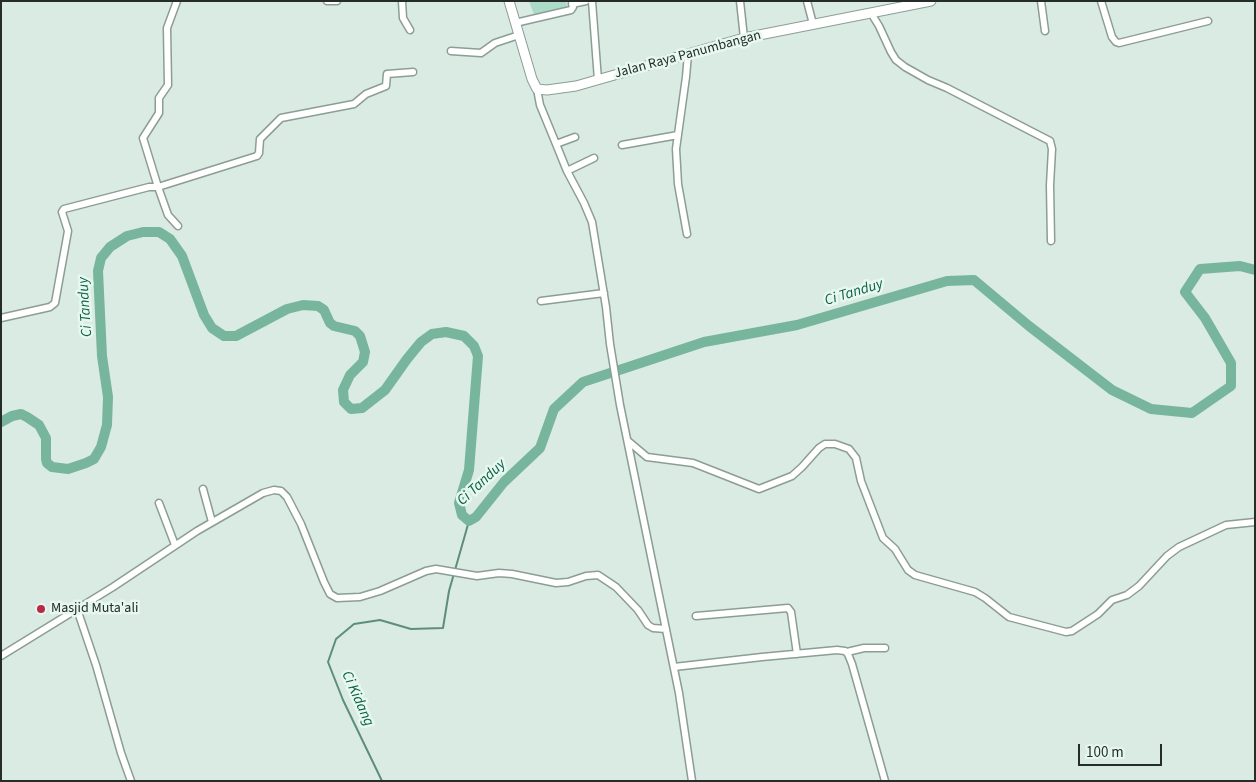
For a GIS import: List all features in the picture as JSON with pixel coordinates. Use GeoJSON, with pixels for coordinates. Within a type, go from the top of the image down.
{"type":"FeatureCollection","features":[{"type":"Feature","properties":{"kind":"main road"},"geometry":{"type":"LineString","coordinates":[[509,1],[530,72],[537,89]]}},
{"type":"Feature","properties":{"kind":"main road","name":"Jalan Raya Panumbangan"},"geometry":{"type":"LineString","coordinates":[[537,89],[561,89],[744,38],[931,1]]}},
{"type":"Feature","properties":{"kind":"street"},"geometry":{"type":"LineString","coordinates":[[177,1],[166,30],[168,85],[159,98],[159,113],[143,138],[168,215],[178,226]]}},
{"type":"Feature","properties":{"kind":"street"},"geometry":{"type":"LineString","coordinates":[[327,1],[337,1]]}},
{"type":"Feature","properties":{"kind":"street"},"geometry":{"type":"LineString","coordinates":[[402,1],[403,18],[410,30]]}},
{"type":"Feature","properties":{"kind":"street"},"geometry":{"type":"LineString","coordinates":[[515,23],[571,10],[573,8],[572,3],[586,1]]}},
{"type":"Feature","properties":{"kind":"street"},"geometry":{"type":"LineString","coordinates":[[592,1],[598,80]]}},
{"type":"Feature","properties":{"kind":"street"},"geometry":{"type":"LineString","coordinates":[[740,1],[744,38]]}},
{"type":"Feature","properties":{"kind":"street"},"geometry":{"type":"LineString","coordinates":[[807,1],[813,24]]}},
{"type":"Feature","properties":{"kind":"street"},"geometry":{"type":"LineString","coordinates":[[1042,1],[1045,31]]}},
{"type":"Feature","properties":{"kind":"street"},"geometry":{"type":"LineString","coordinates":[[1100,1],[1112,37],[1116,42],[1120,43],[1208,21]]}},
{"type":"Feature","properties":{"kind":"street"},"geometry":{"type":"LineString","coordinates":[[871,13],[896,60],[928,80],[1050,141],[1052,149],[1050,185],[1052,241]]}},
{"type":"Feature","properties":{"kind":"street"},"geometry":{"type":"LineString","coordinates":[[451,51],[481,52],[495,43],[519,35]]}},
{"type":"Feature","properties":{"kind":"street"},"geometry":{"type":"LineString","coordinates":[[687,234],[677,173],[676,150],[688,54]]}},
{"type":"Feature","properties":{"kind":"street"},"geometry":{"type":"LineString","coordinates":[[1,318],[50,307],[55,303],[68,230],[62,212],[64,209],[149,187],[158,187],[257,156],[260,139],[282,118],[354,104],[366,94],[386,86],[387,74],[413,72]]}},
{"type":"Feature","properties":{"kind":"street"},"geometry":{"type":"LineString","coordinates":[[537,89],[540,105],[567,171],[589,213],[604,293],[620,405],[674,667],[692,781]]}},
{"type":"Feature","properties":{"kind":"street"},"geometry":{"type":"LineString","coordinates":[[622,145],[678,135]]}},
{"type":"Feature","properties":{"kind":"street"},"geometry":{"type":"LineString","coordinates":[[556,144],[576,137]]}},
{"type":"Feature","properties":{"kind":"street"},"geometry":{"type":"LineString","coordinates":[[567,171],[594,158]]}},
{"type":"Feature","properties":{"kind":"street"},"geometry":{"type":"LineString","coordinates":[[541,301],[604,293]]}},
{"type":"Feature","properties":{"kind":"street"},"geometry":{"type":"LineString","coordinates":[[628,441],[647,458],[693,463],[755,489],[764,488],[792,476],[819,448],[826,444],[834,444],[848,449],[856,458],[861,481],[882,538],[895,548],[906,568],[911,573],[975,592],[1009,616],[1066,632],[1072,631],[1098,614],[1112,600],[1127,595],[1139,586],[1167,556],[1179,547],[1226,525],[1255,522]]}},
{"type":"Feature","properties":{"kind":"street"},"geometry":{"type":"LineString","coordinates":[[203,489],[212,522]]}},
{"type":"Feature","properties":{"kind":"street"},"geometry":{"type":"LineString","coordinates":[[1,656],[212,522],[263,493],[274,490],[284,493],[301,524],[319,572],[330,594],[337,598],[360,597],[380,592],[426,571],[442,569],[480,576],[499,573],[560,583],[598,575],[616,586],[638,610],[648,625],[653,628],[666,629]]}},
{"type":"Feature","properties":{"kind":"street"},"geometry":{"type":"LineString","coordinates":[[159,503],[175,545]]}},
{"type":"Feature","properties":{"kind":"street"},"geometry":{"type":"LineString","coordinates":[[696,616],[788,608],[791,612],[797,654]]}},
{"type":"Feature","properties":{"kind":"street"},"geometry":{"type":"LineString","coordinates":[[77,609],[131,781]]}},
{"type":"Feature","properties":{"kind":"street"},"geometry":{"type":"LineString","coordinates":[[674,667],[840,650],[846,652],[864,648],[885,648]]}},
{"type":"Feature","properties":{"kind":"street"},"geometry":{"type":"LineString","coordinates":[[846,652],[852,664],[885,781]]}},
{"type":"Feature","properties":{"kind":"green space"},"geometry":{"type":"Polygon","coordinates":[[[529,1],[566,1],[567,7],[535,17],[529,1]]]}},
{"type":"Feature","properties":{"kind":"waterway","name":"Ci Tanduy"},"geometry":{"type":"LineString","coordinates":[[1,422],[21,414],[39,425],[46,438],[47,463],[52,467],[68,469],[94,459],[101,447],[107,425],[108,397],[102,356],[98,271],[101,258],[110,247],[127,236],[143,232],[159,232],[170,239],[182,256],[204,315],[212,328],[224,336],[236,336],[287,309],[303,305],[318,306],[324,310],[330,323],[334,326],[355,331],[360,336],[365,352],[363,362],[350,375],[343,390],[344,402],[351,409],[362,408],[385,390],[421,342],[432,334],[446,332],[464,336],[474,346],[478,356],[469,470],[459,503],[462,515],[469,521],[476,517],[504,482],[540,448],[554,409],[583,382],[704,342],[797,325],[947,281],[974,280],[1029,326],[1112,390],[1151,409],[1192,413],[1231,386],[1231,363],[1205,318],[1185,292],[1200,269],[1240,266],[1255,270]]}},
{"type":"Feature","properties":{"kind":"waterway","name":"Ci Kidang"},"geometry":{"type":"LineString","coordinates":[[382,781],[343,700],[328,662],[336,639],[354,624],[380,620],[411,629],[443,628],[449,591],[469,521]]}},
{"type":"Feature","properties":{"kind":"place","name":"Masjid Muta'ali"},"geometry":{"type":"Point","coordinates":[41,609]}}]}
